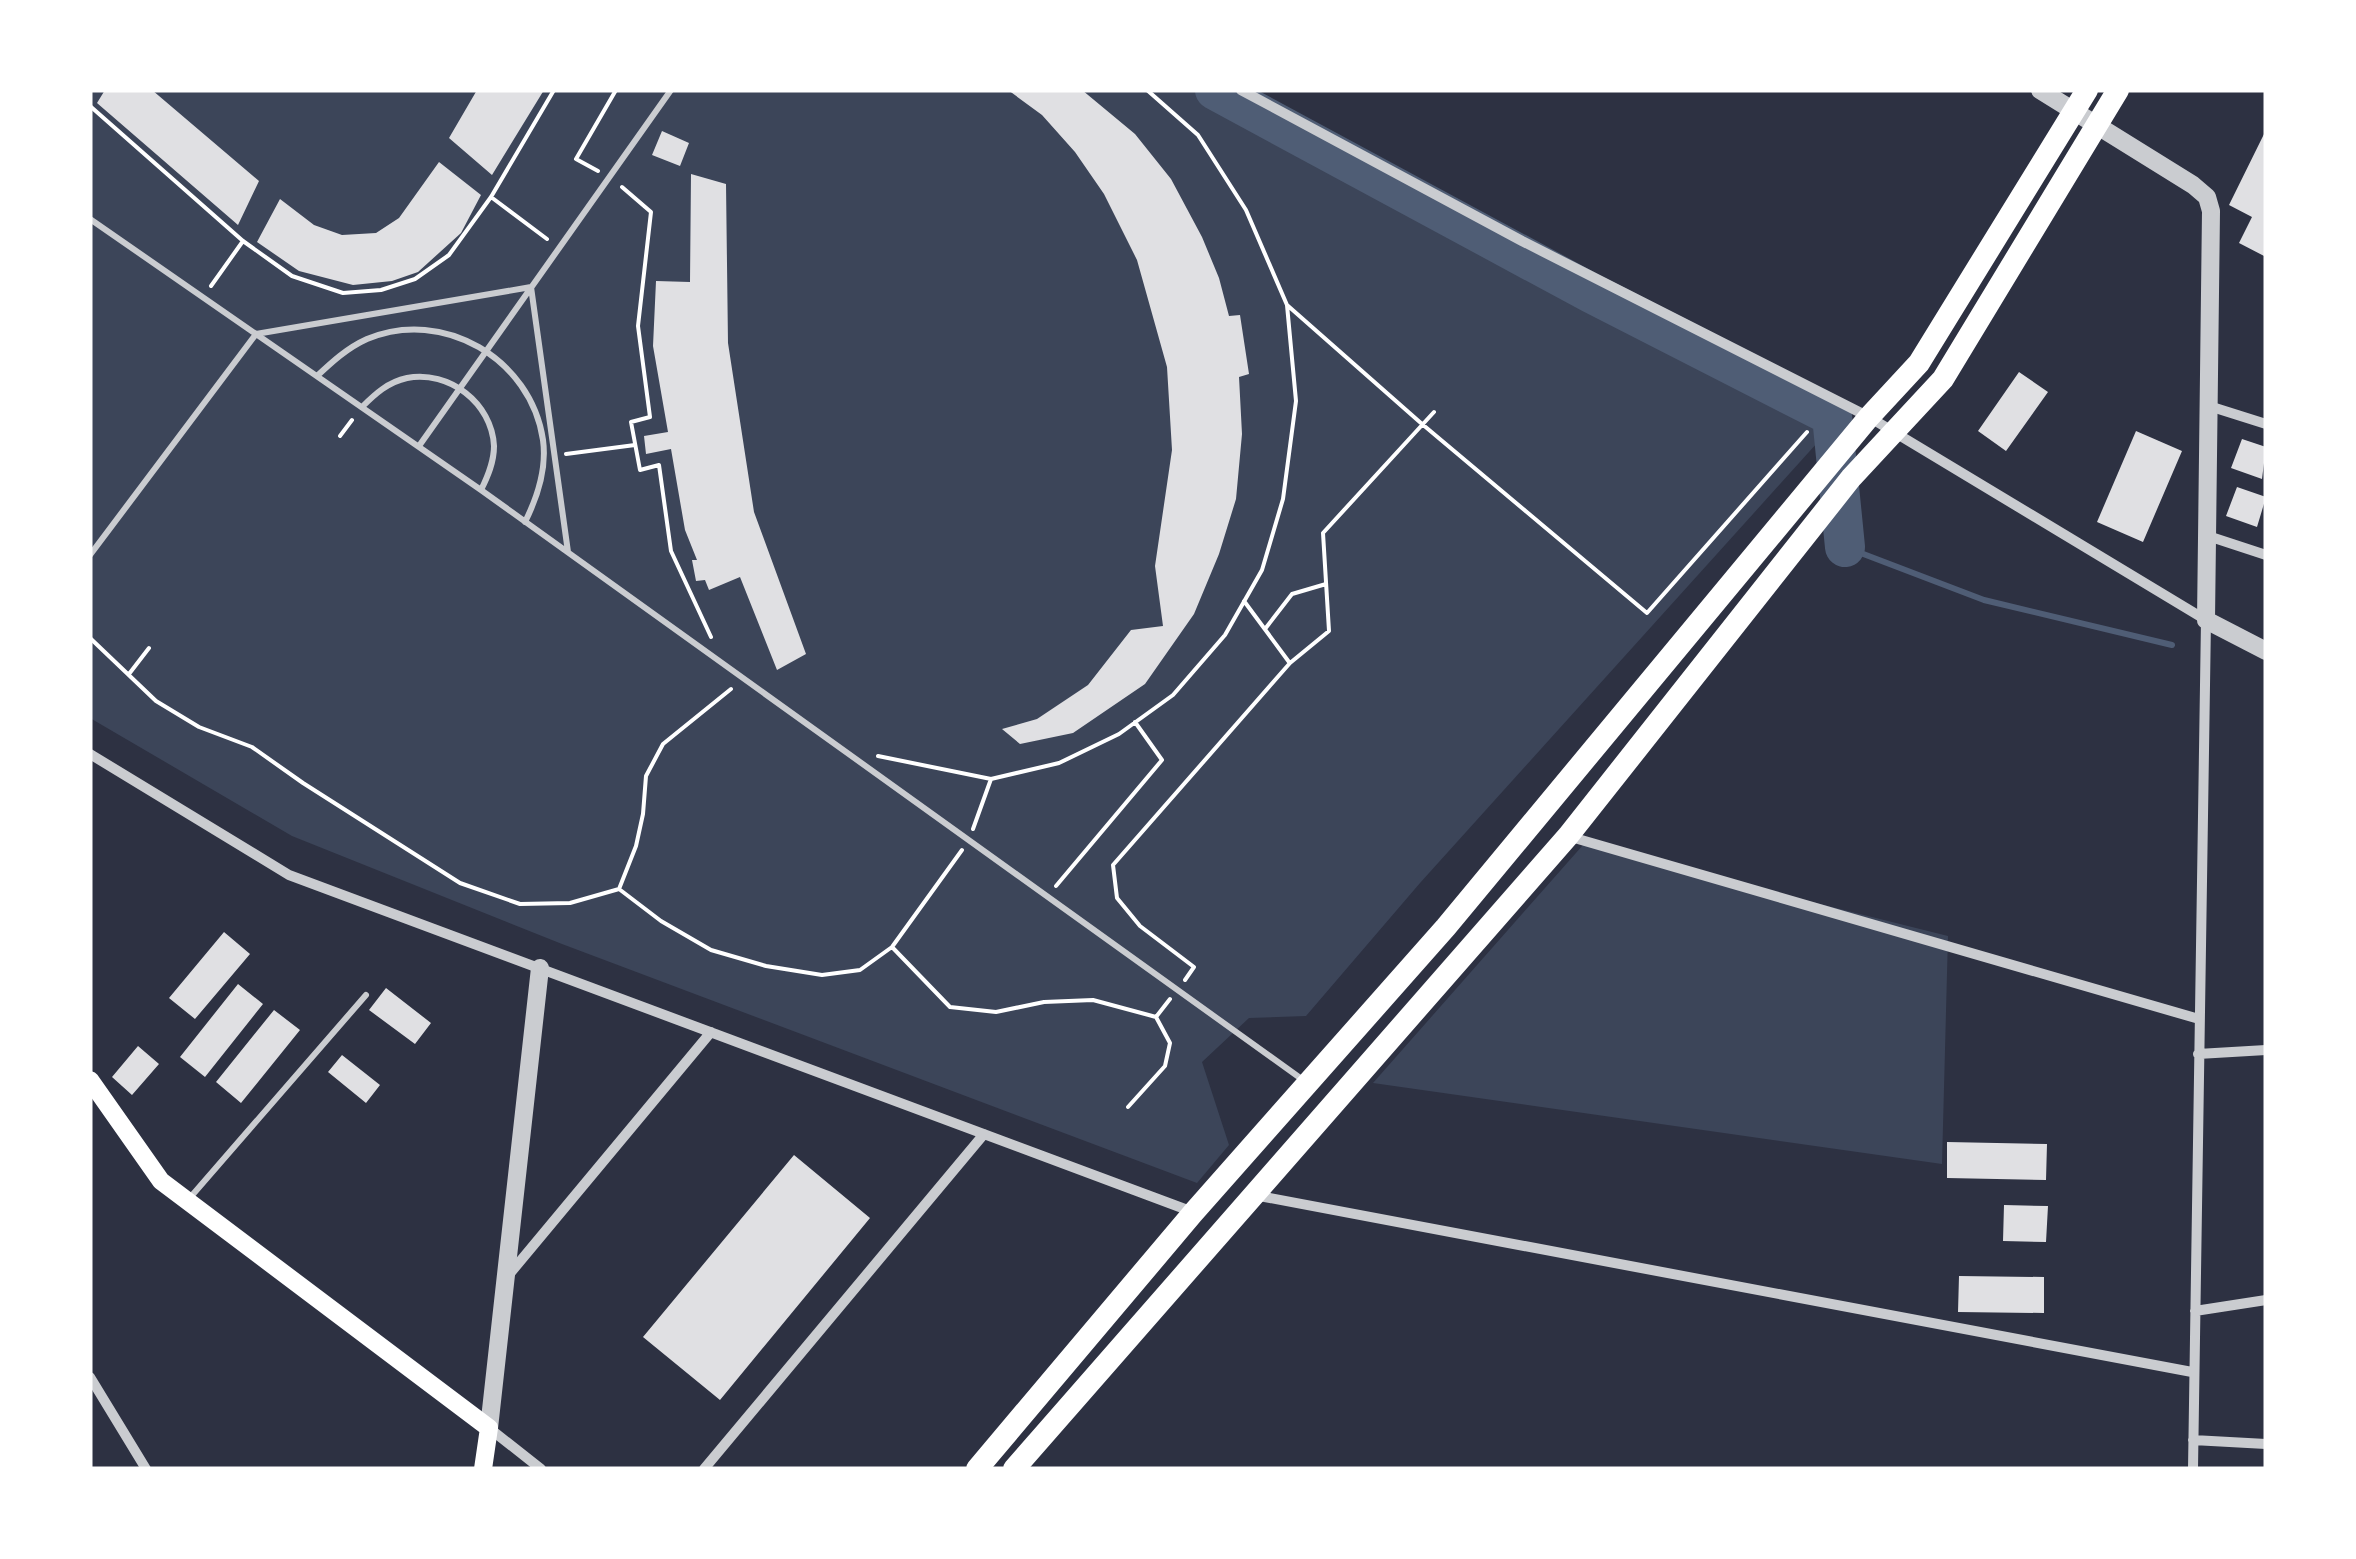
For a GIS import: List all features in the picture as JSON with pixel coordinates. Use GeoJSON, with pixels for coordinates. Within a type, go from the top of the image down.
{"type":"FeatureCollection","features":[{"type":"Feature","properties":{"kind":"highway"},"geometry":{"type":"LineString","coordinates":[[1014,1469],[1568,836],[1813,507],[1869,417],[1919,363],[2087,90]]}},
{"type":"Feature","properties":{"kind":"highway"},"geometry":{"type":"LineString","coordinates":[[977,1469],[1194,1213],[1813,507],[1851,478],[1942,379],[2118,90]]}},
{"type":"Feature","properties":{"kind":"main road"},"geometry":{"type":"LineString","coordinates":[[90,1080],[161,1181],[489,1428],[483,1469]]}},
{"type":"Feature","properties":{"kind":"street"},"geometry":{"type":"LineString","coordinates":[[1241,90],[1539,250],[1869,417],[2206,620],[2266,651]]}},
{"type":"Feature","properties":{"kind":"street"},"geometry":{"type":"LineString","coordinates":[[2040,90],[2193,185],[2207,197],[2210,211],[2193,1469]]}},
{"type":"Feature","properties":{"kind":"street"},"geometry":{"type":"LineString","coordinates":[[2209,406],[2266,424]]}},
{"type":"Feature","properties":{"kind":"street"},"geometry":{"type":"LineString","coordinates":[[2205,536],[2266,555]]}},
{"type":"Feature","properties":{"kind":"street"},"geometry":{"type":"LineString","coordinates":[[90,754],[289,874],[1194,1213]]}},
{"type":"Feature","properties":{"kind":"street"},"geometry":{"type":"LineString","coordinates":[[1568,836],[2199,1019]]}},
{"type":"Feature","properties":{"kind":"street"},"geometry":{"type":"LineString","coordinates":[[540,968],[489,1428],[541,1469]]}},
{"type":"Feature","properties":{"kind":"street"},"geometry":{"type":"LineString","coordinates":[[507,1277],[711,1032]]}},
{"type":"Feature","properties":{"kind":"street"},"geometry":{"type":"LineString","coordinates":[[2198,1054],[2266,1050]]}},
{"type":"Feature","properties":{"kind":"street"},"geometry":{"type":"LineString","coordinates":[[704,1469],[984,1134]]}},
{"type":"Feature","properties":{"kind":"street"},"geometry":{"type":"LineString","coordinates":[[1251,1195],[2192,1372]]}},
{"type":"Feature","properties":{"kind":"street"},"geometry":{"type":"LineString","coordinates":[[2195,1311],[2266,1300]]}},
{"type":"Feature","properties":{"kind":"street"},"geometry":{"type":"LineString","coordinates":[[90,1377],[146,1469]]}},
{"type":"Feature","properties":{"kind":"street"},"geometry":{"type":"LineString","coordinates":[[2192,1440],[2266,1444]]}},
{"type":"Feature","properties":{"kind":"lane"},"geometry":{"type":"LineString","coordinates":[[419,446],[671,90]]}},
{"type":"Feature","properties":{"kind":"lane"},"geometry":{"type":"LineString","coordinates":[[90,219],[481,490],[1308,1084]]}},
{"type":"Feature","properties":{"kind":"lane"},"geometry":{"type":"LineString","coordinates":[[90,555],[256,334],[531,286]]}},
{"type":"Feature","properties":{"kind":"lane"},"geometry":{"type":"LineString","coordinates":[[531,286],[568,553]]}},
{"type":"Feature","properties":{"kind":"lane"},"geometry":{"type":"LineString","coordinates":[[317,376],[340,354],[397,331],[428,330],[458,336],[486,350],[508,368],[525,390],[540,428],[543,470],[537,497],[525,522]]}},
{"type":"Feature","properties":{"kind":"lane"},"geometry":{"type":"LineString","coordinates":[[362,407],[382,388],[407,378],[434,378],[460,388],[477,403],[492,435],[491,469],[481,490]]}},
{"type":"Feature","properties":{"kind":"lane"},"geometry":{"type":"LineString","coordinates":[[187,1201],[366,996]]}},
{"type":"Feature","properties":{"kind":"path"},"geometry":{"type":"LineString","coordinates":[[90,106],[243,241],[292,276],[343,293],[380,290],[415,279],[449,255],[491,197],[554,90]]}},
{"type":"Feature","properties":{"kind":"path"},"geometry":{"type":"LineString","coordinates":[[616,90],[576,159],[609,177],[651,212],[638,326],[650,418],[631,422],[640,470],[659,466],[671,551],[724,664]]}},
{"type":"Feature","properties":{"kind":"path"},"geometry":{"type":"LineString","coordinates":[[841,749],[991,778],[1059,762],[1119,734],[1173,695],[1225,635],[1262,570],[1283,499],[1296,402],[1287,305],[1246,210],[1198,135],[1147,90]]}},
{"type":"Feature","properties":{"kind":"path"},"geometry":{"type":"LineString","coordinates":[[491,197],[559,248]]}},
{"type":"Feature","properties":{"kind":"path"},"geometry":{"type":"LineString","coordinates":[[203,297],[243,241]]}},
{"type":"Feature","properties":{"kind":"path"},"geometry":{"type":"LineString","coordinates":[[1287,305],[1647,614],[1807,432]]}},
{"type":"Feature","properties":{"kind":"path"},"geometry":{"type":"LineString","coordinates":[[340,436],[362,407]]}},
{"type":"Feature","properties":{"kind":"path"},"geometry":{"type":"LineString","coordinates":[[1156,1017],[1194,967],[1140,926],[1117,898],[1112,864],[1290,662],[1329,631],[1323,533],[1434,412]]}},
{"type":"Feature","properties":{"kind":"path"},"geometry":{"type":"LineString","coordinates":[[555,456],[636,445]]}},
{"type":"Feature","properties":{"kind":"path"},"geometry":{"type":"LineString","coordinates":[[1265,630],[1292,594],[1326,584]]}},
{"type":"Feature","properties":{"kind":"path"},"geometry":{"type":"LineString","coordinates":[[1244,601],[1290,662]]}},
{"type":"Feature","properties":{"kind":"path"},"geometry":{"type":"LineString","coordinates":[[90,638],[156,701],[199,727],[252,747],[460,884],[520,904],[570,903],[619,889]]}},
{"type":"Feature","properties":{"kind":"path"},"geometry":{"type":"LineString","coordinates":[[129,674],[149,648]]}},
{"type":"Feature","properties":{"kind":"path"},"geometry":{"type":"LineString","coordinates":[[619,889],[636,846],[646,776],[664,744],[744,679]]}},
{"type":"Feature","properties":{"kind":"path"},"geometry":{"type":"LineString","coordinates":[[1047,897],[1162,760],[1135,722]]}},
{"type":"Feature","properties":{"kind":"path"},"geometry":{"type":"LineString","coordinates":[[619,889],[661,921],[711,950],[766,966],[822,975],[860,970],[892,948],[969,841],[991,778]]}},
{"type":"Feature","properties":{"kind":"path"},"geometry":{"type":"LineString","coordinates":[[892,948],[950,1007],[996,1012],[1044,1002],[1093,1000],[1156,1017],[1170,1043],[1165,1066],[1128,1107]]}},
{"type":"Feature","properties":{"kind":"shaded area"},"geometry":{"type":"Polygon","coordinates":[[[90,90],[1207,90],[1820,417],[1827,432],[1420,883],[1306,1016],[1249,1018],[1202,1062],[1229,1145],[1197,1183],[562,944],[292,836],[90,718],[90,90]]]}},
{"type":"Feature","properties":{"kind":"shaded area"},"geometry":{"type":"Polygon","coordinates":[[[1583,845],[1948,936],[1942,1164],[1373,1083],[1583,845]]]}},
{"type":"Feature","properties":{"kind":"building"},"geometry":{"type":"Polygon","coordinates":[[[105,90],[152,90],[259,181],[238,225],[97,103],[105,90]]]}},
{"type":"Feature","properties":{"kind":"building"},"geometry":{"type":"Polygon","coordinates":[[[477,90],[544,90],[492,175],[449,138],[477,90]]]}},
{"type":"Feature","properties":{"kind":"building"},"geometry":{"type":"Polygon","coordinates":[[[1008,90],[1082,90],[1135,134],[1171,179],[1202,237],[1229,316],[1240,315],[1249,374],[1239,377],[1242,434],[1236,499],[1194,614],[1145,684],[1073,733],[1020,744],[1002,729],[1037,719],[1088,685],[1131,630],[1163,626],[1155,566],[1172,450],[1167,367],[1137,260],[1104,194],[1075,152],[1042,115],[1008,90]]]}},
{"type":"Feature","properties":{"kind":"building"},"geometry":{"type":"Polygon","coordinates":[[[2266,130],[2266,257],[2239,243],[2252,217],[2229,205],[2266,130]]]}},
{"type":"Feature","properties":{"kind":"building"},"geometry":{"type":"Polygon","coordinates":[[[662,131],[689,143],[680,166],[652,155],[662,131]]]}},
{"type":"Feature","properties":{"kind":"building"},"geometry":{"type":"Polygon","coordinates":[[[439,162],[481,195],[461,233],[418,272],[392,281],[353,285],[299,271],[257,242],[280,199],[314,225],[342,235],[376,233],[399,218],[439,162]]]}},
{"type":"Feature","properties":{"kind":"building"},"geometry":{"type":"Polygon","coordinates":[[[691,174],[726,184],[728,343],[754,512],[806,654],[777,670],[740,577],[709,590],[705,580],[696,581],[692,560],[697,560],[685,530],[671,449],[646,454],[644,436],[668,432],[653,346],[656,281],[690,282],[691,174]]]}},
{"type":"Feature","properties":{"kind":"building"},"geometry":{"type":"Polygon","coordinates":[[[2019,372],[2048,392],[2006,451],[1978,431],[2019,372]]]}},
{"type":"Feature","properties":{"kind":"building"},"geometry":{"type":"Polygon","coordinates":[[[2136,431],[2182,451],[2143,542],[2097,522],[2136,431]]]}},
{"type":"Feature","properties":{"kind":"building"},"geometry":{"type":"Polygon","coordinates":[[[2242,439],[2266,447],[2262,479],[2231,468],[2242,439]]]}},
{"type":"Feature","properties":{"kind":"building"},"geometry":{"type":"Polygon","coordinates":[[[2237,487],[2266,497],[2257,527],[2226,516],[2237,487]]]}},
{"type":"Feature","properties":{"kind":"building"},"geometry":{"type":"Polygon","coordinates":[[[224,932],[250,954],[195,1019],[169,998],[224,932]]]}},
{"type":"Feature","properties":{"kind":"building"},"geometry":{"type":"Polygon","coordinates":[[[238,984],[263,1004],[205,1077],[180,1057],[238,984]]]}},
{"type":"Feature","properties":{"kind":"building"},"geometry":{"type":"Polygon","coordinates":[[[386,988],[431,1023],[415,1044],[369,1010],[386,988]]]}},
{"type":"Feature","properties":{"kind":"building"},"geometry":{"type":"Polygon","coordinates":[[[274,1010],[300,1030],[241,1103],[216,1082],[274,1010]]]}},
{"type":"Feature","properties":{"kind":"building"},"geometry":{"type":"Polygon","coordinates":[[[138,1046],[159,1064],[132,1095],[112,1077],[138,1046]]]}},
{"type":"Feature","properties":{"kind":"building"},"geometry":{"type":"Polygon","coordinates":[[[342,1055],[380,1085],[366,1103],[328,1072],[342,1055]]]}},
{"type":"Feature","properties":{"kind":"building"},"geometry":{"type":"Polygon","coordinates":[[[1947,1142],[2047,1144],[2046,1180],[1947,1178],[1947,1142]]]}},
{"type":"Feature","properties":{"kind":"building"},"geometry":{"type":"Polygon","coordinates":[[[794,1155],[870,1218],[720,1400],[643,1337],[794,1155]]]}},
{"type":"Feature","properties":{"kind":"building"},"geometry":{"type":"Polygon","coordinates":[[[2004,1205],[2048,1206],[2046,1242],[2003,1241],[2004,1205]]]}},
{"type":"Feature","properties":{"kind":"building"},"geometry":{"type":"Polygon","coordinates":[[[1959,1276],[2044,1277],[2044,1313],[1958,1312],[1959,1276]]]}},
{"type":"Feature","properties":{"kind":"waterway"},"geometry":{"type":"LineString","coordinates":[[1215,90],[1591,293],[1832,416],[1845,547]]}},
{"type":"Feature","properties":{"kind":"waterway"},"geometry":{"type":"LineString","coordinates":[[1845,547],[1984,600],[2172,645]]}}]}
